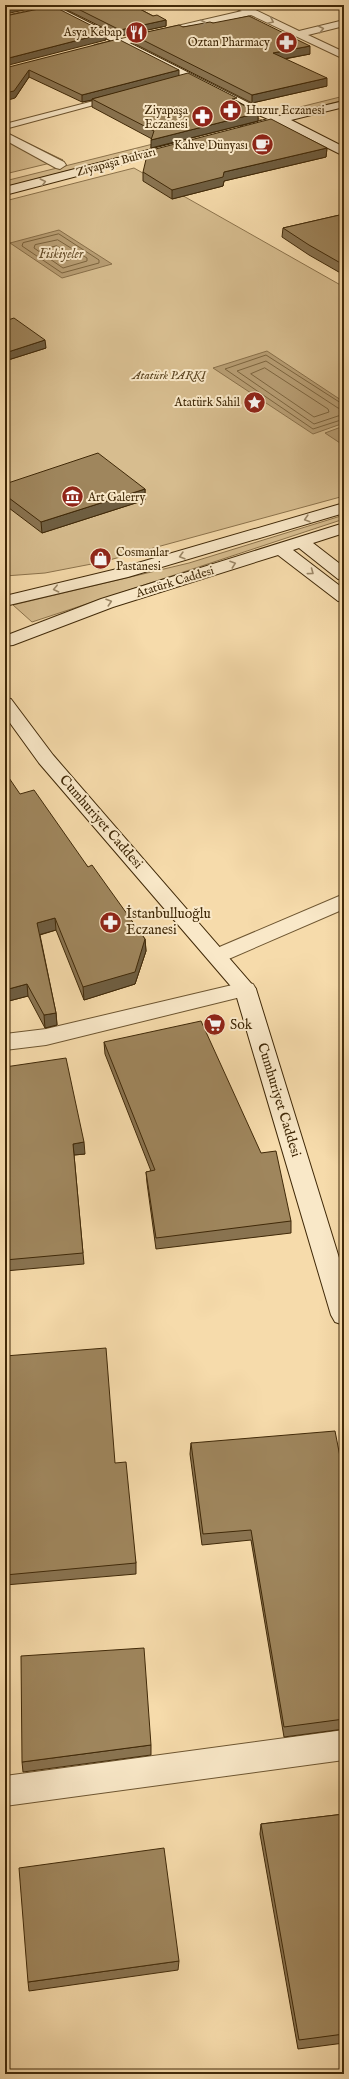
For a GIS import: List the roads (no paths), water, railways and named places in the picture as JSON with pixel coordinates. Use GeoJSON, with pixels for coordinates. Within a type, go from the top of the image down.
{"type":"FeatureCollection","features":[{"type":"Feature","properties":{"kind":"main road"},"geometry":{"type":"LineString","coordinates":[[236,5],[344,56]]}},
{"type":"Feature","properties":{"kind":"main road"},"geometry":{"type":"LineString","coordinates":[[5,19],[57,6],[276,115],[344,152]]}},
{"type":"Feature","properties":{"kind":"main road"},"geometry":{"type":"LineString","coordinates":[[86,50],[124,40],[252,12]]}},
{"type":"Feature","properties":{"kind":"main road"},"geometry":{"type":"LineString","coordinates":[[298,34],[344,23]]}},
{"type":"Feature","properties":{"kind":"main road"},"geometry":{"type":"LineString","coordinates":[[124,40],[191,78],[344,144]]}},
{"type":"Feature","properties":{"kind":"main road"},"geometry":{"type":"LineString","coordinates":[[344,93],[276,115],[235,126],[276,115],[344,104]]}},
{"type":"Feature","properties":{"kind":"main road"},"geometry":{"type":"LineString","coordinates":[[5,134],[60,165]]}},
{"type":"Feature","properties":{"kind":"main road","name":"Ziyapaşa Bulvarı"},"geometry":{"type":"LineString","coordinates":[[5,191],[188,144]]}},
{"type":"Feature","properties":{"kind":"main road","name":"Ziyapaşa Bulvarı"},"geometry":{"type":"LineString","coordinates":[[5,179],[96,155]]}},
{"type":"Feature","properties":{"kind":"main road","name":"Atatürk Caddesi"},"geometry":{"type":"LineString","coordinates":[[5,600],[122,573],[344,508]]}},
{"type":"Feature","properties":{"kind":"main road","name":"Atatürk Caddesi"},"geometry":{"type":"LineString","coordinates":[[6,636],[344,528]]}},
{"type":"Feature","properties":{"kind":"main road"},"geometry":{"type":"LineString","coordinates":[[301,542],[344,575]]}},
{"type":"Feature","properties":{"kind":"main road"},"geometry":{"type":"LineString","coordinates":[[280,548],[344,597]]}},
{"type":"Feature","properties":{"kind":"main road","name":"Cumhuriyet Caddesi"},"geometry":{"type":"LineString","coordinates":[[5,703],[46,759],[245,989],[343,1308]]}},
{"type":"Feature","properties":{"kind":"main road"},"geometry":{"type":"LineString","coordinates":[[217,956],[344,901]]}},
{"type":"Feature","properties":{"kind":"main road"},"geometry":{"type":"LineString","coordinates":[[5,1042],[46,1037],[245,989]]}},
{"type":"Feature","properties":{"kind":"main road"},"geometry":{"type":"LineString","coordinates":[[5,1791],[344,1745]]}},
{"type":"Feature","properties":{"kind":"lane"},"geometry":{"type":"LineString","coordinates":[[179,81],[191,78]]}},
{"type":"Feature","properties":{"kind":"lane"},"geometry":{"type":"LineString","coordinates":[[5,127],[119,97]]}},
{"type":"Feature","properties":{"kind":"water","name":"Fiskiyeler"},"geometry":{"type":"Polygon","coordinates":[[[59,230],[112,264],[62,278],[10,243],[59,230]]]}},
{"type":"Feature","properties":{"kind":"water"},"geometry":{"type":"Polygon","coordinates":[[[267,351],[344,402],[344,423],[313,434],[213,368],[267,351]]]}},
{"type":"Feature","properties":{"kind":"water"},"geometry":{"type":"Polygon","coordinates":[[[341,427],[344,429],[343,445],[325,433],[341,427]]]}},
{"type":"Feature","properties":{"kind":"place","name":"Asya Kebap"},"geometry":{"type":"Point","coordinates":[137,32]}},
{"type":"Feature","properties":{"kind":"place","name":"Oztan Pharmacy"},"geometry":{"type":"Point","coordinates":[286,42]}},
{"type":"Feature","properties":{"kind":"place","name":"Huzur Eczanesi"},"geometry":{"type":"Point","coordinates":[231,110]}},
{"type":"Feature","properties":{"kind":"place","name":"Ziyapaşa Eczanesi"},"geometry":{"type":"Point","coordinates":[203,117]}},
{"type":"Feature","properties":{"kind":"place","name":"Kahve Dünyası"},"geometry":{"type":"Point","coordinates":[263,145]}},
{"type":"Feature","properties":{"kind":"place","name":"Atatürk Sahil"},"geometry":{"type":"Point","coordinates":[255,402]}},
{"type":"Feature","properties":{"kind":"place","name":"Art Galerry"},"geometry":{"type":"Point","coordinates":[73,497]}},
{"type":"Feature","properties":{"kind":"place","name":"Cosmanlar Pastanesi"},"geometry":{"type":"Point","coordinates":[100,559]}},
{"type":"Feature","properties":{"kind":"place","name":"İstanbulluoğlu Eczanesi"},"geometry":{"type":"Point","coordinates":[111,922]}},
{"type":"Feature","properties":{"kind":"place","name":"Sok"},"geometry":{"type":"Point","coordinates":[214,1025]}},
{"type":"Feature","properties":{"kind":"park label","name":"Atatürk PARKI"},"geometry":{"type":"Point","coordinates":[169,375]}}]}
